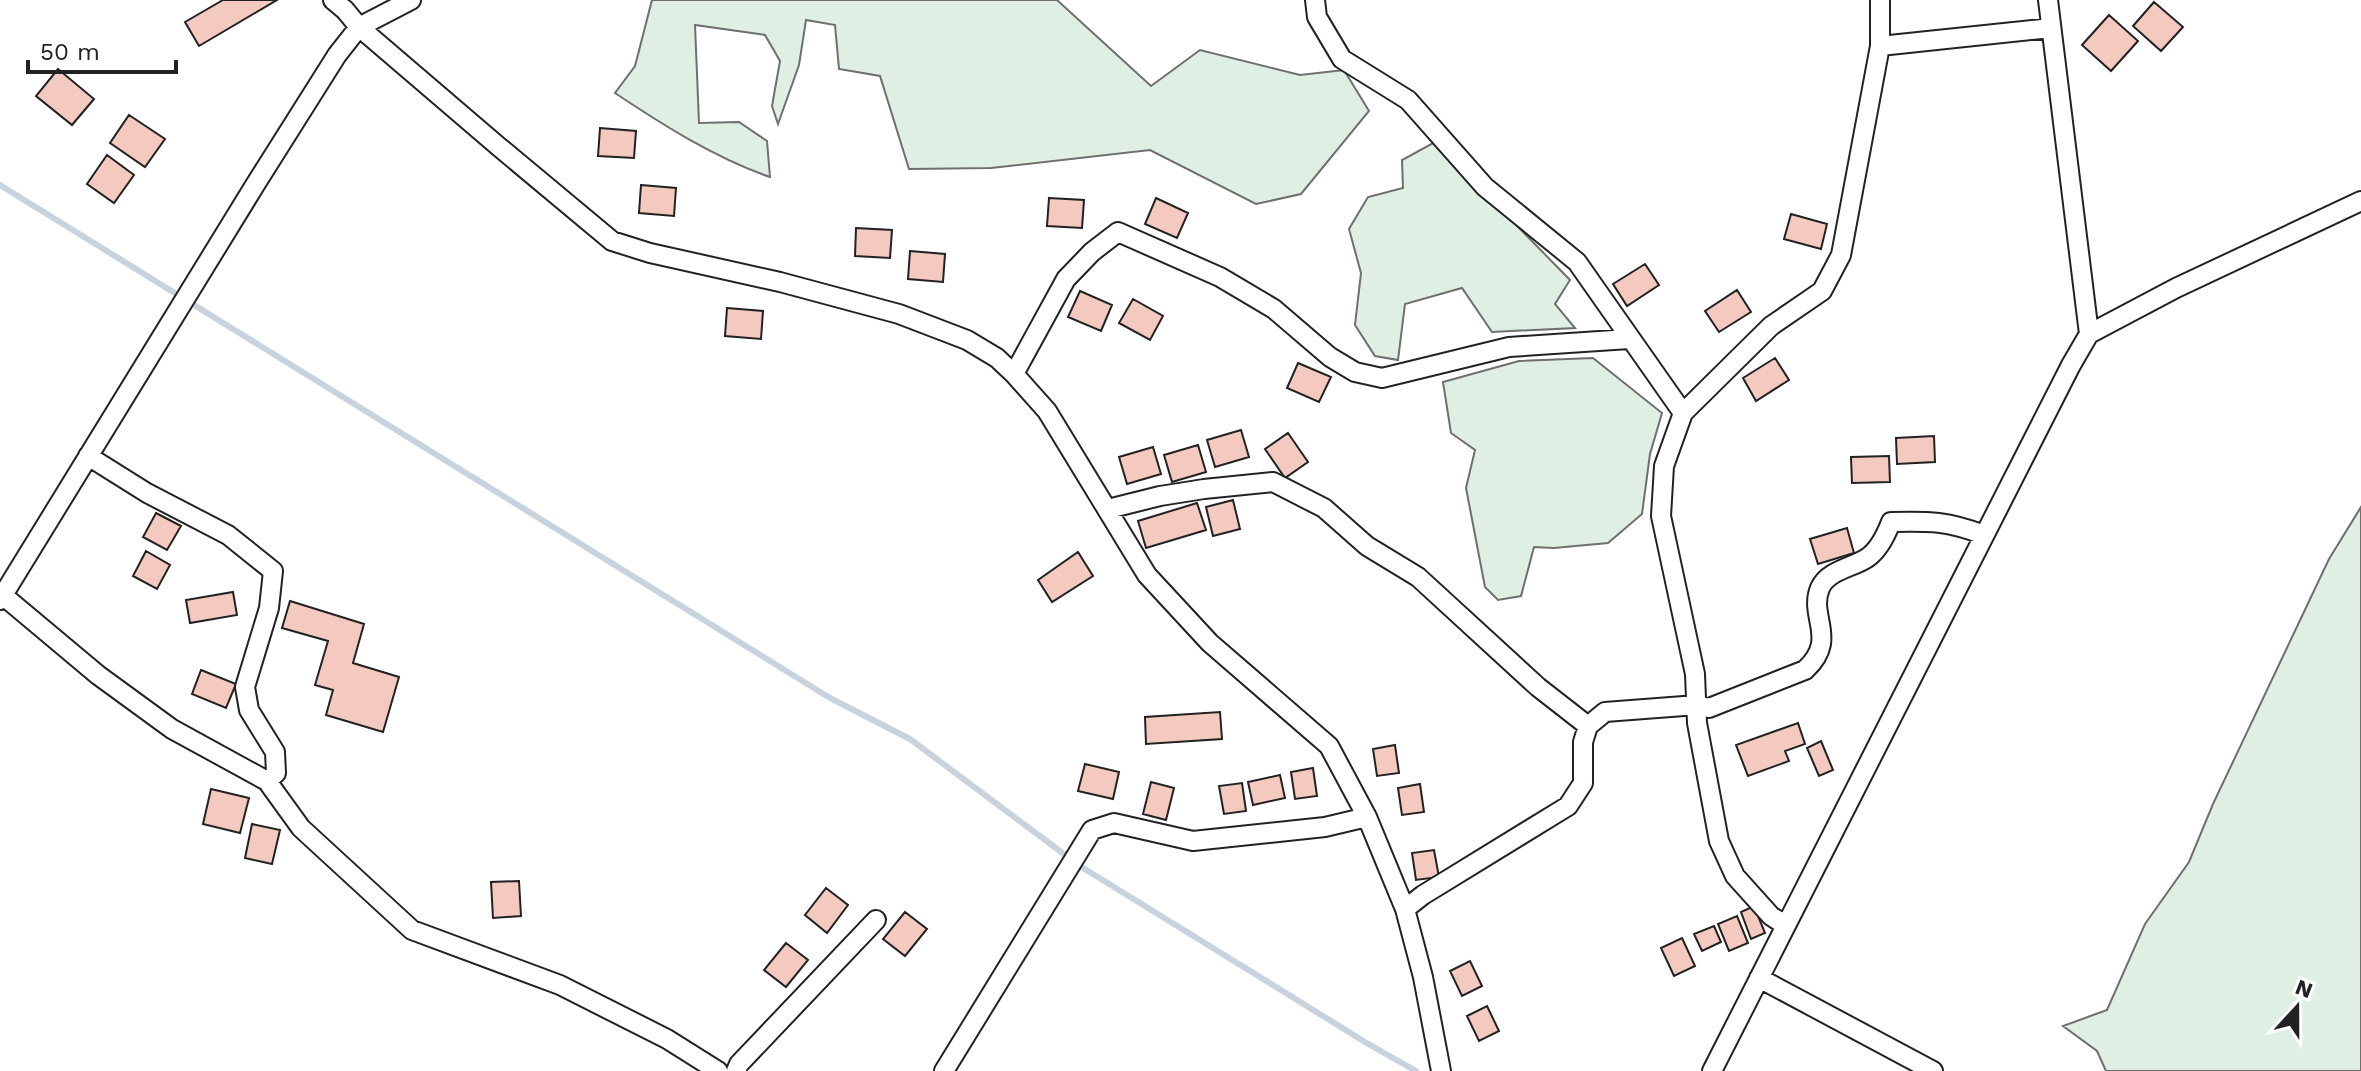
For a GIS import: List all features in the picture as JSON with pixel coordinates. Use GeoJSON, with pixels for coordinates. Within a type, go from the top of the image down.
{"type":"FeatureCollection","features":[{"type":"Feature","properties":{"kind":"street"},"geometry":{"type":"LineString","coordinates":[[333,0],[359,27],[612,241],[899,314],[967,340],[997,358],[1014,374],[1047,411],[1147,575],[1210,643],[1329,746],[1367,817],[1405,909],[1423,977],[1441,1071]]}},
{"type":"Feature","properties":{"kind":"street"},"geometry":{"type":"LineString","coordinates":[[411,0],[359,27],[337,55],[1,596],[98,675],[172,729],[267,781],[301,828],[412,930],[560,985],[667,1039],[718,1071]]}},
{"type":"Feature","properties":{"kind":"street"},"geometry":{"type":"LineString","coordinates":[[1315,0],[1317,17],[1342,59],[1408,100],[1485,187],[1577,262],[1683,413]]}},
{"type":"Feature","properties":{"kind":"street"},"geometry":{"type":"LineString","coordinates":[[1785,925],[1771,916],[1735,876],[1719,841],[1697,723],[1695,674],[1661,516],[1664,466],[1683,413],[1771,326],[1822,291],[1841,255],[1880,46],[1880,0]]}},
{"type":"Feature","properties":{"kind":"street"},"geometry":{"type":"LineString","coordinates":[[2048,0],[2089,334]]}},
{"type":"Feature","properties":{"kind":"street"},"geometry":{"type":"LineString","coordinates":[[1880,46],[2051,28]]}},
{"type":"Feature","properties":{"kind":"street"},"geometry":{"type":"LineString","coordinates":[[1712,1071],[2089,334],[2176,288],[2361,201]]}},
{"type":"Feature","properties":{"kind":"street"},"geometry":{"type":"LineString","coordinates":[[1014,374],[1066,279],[1092,252],[1118,232],[1220,277],[1274,309],[1330,357],[1355,372],[1382,378],[1509,347],[1629,339]]}},
{"type":"Feature","properties":{"kind":"street"},"geometry":{"type":"LineString","coordinates":[[88,456],[147,493],[228,535],[273,571],[269,608],[245,687],[249,710],[275,752],[276,773],[267,781]]}},
{"type":"Feature","properties":{"kind":"street"},"geometry":{"type":"LineString","coordinates":[[1108,509],[1204,489],[1273,482],[1324,508],[1367,546],[1418,577],[1538,687],[1588,726]]}},
{"type":"Feature","properties":{"kind":"street"},"geometry":{"type":"LineString","coordinates":[[1405,909],[1568,806],[1583,783],[1583,742],[1588,726],[1605,712],[1697,705],[1709,708],[1805,670],[1817,659],[1821,642],[1822,625],[1817,601],[1821,586],[1830,576],[1867,558],[1877,549],[1891,522],[1932,520],[1955,524],[1984,535]]}},
{"type":"Feature","properties":{"kind":"street"},"geometry":{"type":"LineString","coordinates":[[944,1071],[1092,830],[1114,823],[1193,841],[1325,827],[1367,817]]}},
{"type":"Feature","properties":{"kind":"street"},"geometry":{"type":"LineString","coordinates":[[736,1071],[739,1064],[876,920]]}},
{"type":"Feature","properties":{"kind":"street"},"geometry":{"type":"LineString","coordinates":[[1759,978],[1933,1071]]}},
{"type":"Feature","properties":{"kind":"green space"},"geometry":{"type":"Polygon","coordinates":[[[652,0],[1057,0],[1151,86],[1200,50],[1300,75],[1344,70],[1369,111],[1301,194],[1256,204],[1150,150],[991,168],[909,169],[880,76],[839,69],[835,25],[806,20],[799,65],[778,124],[772,106],[780,61],[765,35],[695,25],[699,123],[739,122],[767,141],[770,177],[709,151],[615,93],[635,66],[652,0]]]}},
{"type":"Feature","properties":{"kind":"green space"},"geometry":{"type":"Polygon","coordinates":[[[1435,142],[1570,280],[1555,304],[1575,328],[1492,332],[1462,288],[1405,304],[1398,360],[1375,356],[1355,325],[1361,273],[1349,229],[1368,197],[1403,188],[1402,160],[1435,142]]]}},
{"type":"Feature","properties":{"kind":"green space"},"geometry":{"type":"Polygon","coordinates":[[[1593,358],[1662,413],[1650,454],[1642,514],[1608,543],[1534,547],[1521,596],[1498,600],[1485,587],[1466,488],[1475,450],[1451,433],[1443,382],[1519,361],[1593,358]]]}},
{"type":"Feature","properties":{"kind":"green space"},"geometry":{"type":"Polygon","coordinates":[[[2361,507],[2361,1071],[2106,1071],[2097,1051],[2063,1026],[2107,1010],[2145,924],[2189,862],[2213,804],[2329,559],[2361,507]]]}},
{"type":"Feature","properties":{"kind":"building"},"geometry":{"type":"Polygon","coordinates":[[[223,0],[277,0],[199,46],[185,22],[223,0]]]}},
{"type":"Feature","properties":{"kind":"building"},"geometry":{"type":"Polygon","coordinates":[[[2154,2],[2183,27],[2161,51],[2133,26],[2154,2]]]}},
{"type":"Feature","properties":{"kind":"building"},"geometry":{"type":"Polygon","coordinates":[[[2109,15],[2138,41],[2111,71],[2082,45],[2109,15]]]}},
{"type":"Feature","properties":{"kind":"building"},"geometry":{"type":"Polygon","coordinates":[[[58,69],[94,99],[72,125],[36,96],[58,69]]]}},
{"type":"Feature","properties":{"kind":"building"},"geometry":{"type":"Polygon","coordinates":[[[129,115],[165,139],[145,167],[110,143],[129,115]]]}},
{"type":"Feature","properties":{"kind":"building"},"geometry":{"type":"Polygon","coordinates":[[[600,128],[636,131],[634,158],[598,156],[600,128]]]}},
{"type":"Feature","properties":{"kind":"building"},"geometry":{"type":"Polygon","coordinates":[[[107,155],[134,175],[114,203],[87,184],[107,155]]]}},
{"type":"Feature","properties":{"kind":"building"},"geometry":{"type":"Polygon","coordinates":[[[641,185],[676,188],[674,216],[639,213],[641,185]]]}},
{"type":"Feature","properties":{"kind":"building"},"geometry":{"type":"Polygon","coordinates":[[[1049,198],[1084,200],[1082,228],[1047,226],[1049,198]]]}},
{"type":"Feature","properties":{"kind":"building"},"geometry":{"type":"Polygon","coordinates":[[[1156,198],[1188,213],[1177,238],[1145,224],[1156,198]]]}},
{"type":"Feature","properties":{"kind":"building"},"geometry":{"type":"Polygon","coordinates":[[[1791,214],[1827,224],[1821,249],[1784,239],[1791,214]]]}},
{"type":"Feature","properties":{"kind":"building"},"geometry":{"type":"Polygon","coordinates":[[[856,228],[892,230],[890,258],[855,256],[856,228]]]}},
{"type":"Feature","properties":{"kind":"building"},"geometry":{"type":"Polygon","coordinates":[[[910,251],[945,254],[943,282],[908,279],[910,251]]]}},
{"type":"Feature","properties":{"kind":"building"},"geometry":{"type":"Polygon","coordinates":[[[1645,264],[1659,285],[1627,306],[1613,284],[1645,264]]]}},
{"type":"Feature","properties":{"kind":"building"},"geometry":{"type":"Polygon","coordinates":[[[1737,290],[1751,312],[1719,332],[1705,311],[1737,290]]]}},
{"type":"Feature","properties":{"kind":"building"},"geometry":{"type":"Polygon","coordinates":[[[1080,291],[1112,305],[1101,331],[1068,317],[1080,291]]]}},
{"type":"Feature","properties":{"kind":"building"},"geometry":{"type":"Polygon","coordinates":[[[1133,299],[1163,316],[1150,340],[1119,323],[1133,299]]]}},
{"type":"Feature","properties":{"kind":"building"},"geometry":{"type":"Polygon","coordinates":[[[727,308],[763,311],[761,339],[725,336],[727,308]]]}},
{"type":"Feature","properties":{"kind":"building"},"geometry":{"type":"Polygon","coordinates":[[[1775,358],[1789,380],[1756,401],[1743,378],[1775,358]]]}},
{"type":"Feature","properties":{"kind":"building"},"geometry":{"type":"Polygon","coordinates":[[[1298,363],[1331,377],[1319,402],[1287,388],[1298,363]]]}},
{"type":"Feature","properties":{"kind":"building"},"geometry":{"type":"Polygon","coordinates":[[[1241,430],[1249,457],[1215,467],[1207,440],[1241,430]]]}},
{"type":"Feature","properties":{"kind":"building"},"geometry":{"type":"Polygon","coordinates":[[[1288,433],[1308,462],[1285,478],[1265,449],[1288,433]]]}},
{"type":"Feature","properties":{"kind":"building"},"geometry":{"type":"Polygon","coordinates":[[[1934,436],[1935,462],[1897,464],[1896,438],[1934,436]]]}},
{"type":"Feature","properties":{"kind":"building"},"geometry":{"type":"Polygon","coordinates":[[[1198,445],[1206,472],[1172,482],[1164,455],[1198,445]]]}},
{"type":"Feature","properties":{"kind":"building"},"geometry":{"type":"Polygon","coordinates":[[[1153,447],[1161,474],[1127,484],[1119,457],[1153,447]]]}},
{"type":"Feature","properties":{"kind":"building"},"geometry":{"type":"Polygon","coordinates":[[[1889,456],[1890,482],[1852,483],[1851,457],[1889,456]]]}},
{"type":"Feature","properties":{"kind":"building"},"geometry":{"type":"Polygon","coordinates":[[[1233,500],[1240,529],[1213,536],[1206,507],[1233,500]]]}},
{"type":"Feature","properties":{"kind":"building"},"geometry":{"type":"Polygon","coordinates":[[[1197,503],[1206,530],[1146,548],[1138,521],[1197,503]]]}},
{"type":"Feature","properties":{"kind":"building"},"geometry":{"type":"Polygon","coordinates":[[[156,513],[181,526],[167,550],[143,537],[156,513]]]}},
{"type":"Feature","properties":{"kind":"building"},"geometry":{"type":"Polygon","coordinates":[[[1847,528],[1854,553],[1818,564],[1810,539],[1847,528]]]}},
{"type":"Feature","properties":{"kind":"building"},"geometry":{"type":"Polygon","coordinates":[[[146,551],[170,565],[157,589],[133,576],[146,551]]]}},
{"type":"Feature","properties":{"kind":"building"},"geometry":{"type":"Polygon","coordinates":[[[1078,552],[1093,576],[1052,602],[1038,580],[1078,552]]]}},
{"type":"Feature","properties":{"kind":"building"},"geometry":{"type":"Polygon","coordinates":[[[233,592],[237,615],[190,623],[186,600],[233,592]]]}},
{"type":"Feature","properties":{"kind":"building"},"geometry":{"type":"Polygon","coordinates":[[[290,601],[364,624],[353,663],[399,677],[383,732],[326,715],[333,690],[315,685],[328,641],[282,628],[290,601]]]}},
{"type":"Feature","properties":{"kind":"building"},"geometry":{"type":"Polygon","coordinates":[[[201,670],[236,684],[226,708],[192,694],[201,670]]]}},
{"type":"Feature","properties":{"kind":"building"},"geometry":{"type":"Polygon","coordinates":[[[1220,712],[1222,739],[1146,744],[1145,717],[1220,712]]]}},
{"type":"Feature","properties":{"kind":"building"},"geometry":{"type":"Polygon","coordinates":[[[1798,723],[1805,744],[1785,751],[1789,761],[1748,776],[1736,745],[1798,723]]]}},
{"type":"Feature","properties":{"kind":"building"},"geometry":{"type":"Polygon","coordinates":[[[1821,741],[1833,770],[1819,776],[1807,748],[1821,741]]]}},
{"type":"Feature","properties":{"kind":"building"},"geometry":{"type":"Polygon","coordinates":[[[1395,745],[1399,773],[1377,776],[1373,749],[1395,745]]]}},
{"type":"Feature","properties":{"kind":"building"},"geometry":{"type":"Polygon","coordinates":[[[1085,764],[1119,772],[1113,799],[1078,791],[1085,764]]]}},
{"type":"Feature","properties":{"kind":"building"},"geometry":{"type":"Polygon","coordinates":[[[1313,768],[1317,796],[1295,799],[1291,772],[1313,768]]]}},
{"type":"Feature","properties":{"kind":"building"},"geometry":{"type":"Polygon","coordinates":[[[1280,775],[1285,798],[1253,805],[1248,782],[1280,775]]]}},
{"type":"Feature","properties":{"kind":"building"},"geometry":{"type":"Polygon","coordinates":[[[1151,782],[1174,788],[1166,820],[1143,814],[1151,782]]]}},
{"type":"Feature","properties":{"kind":"building"},"geometry":{"type":"Polygon","coordinates":[[[1242,783],[1246,811],[1224,814],[1219,786],[1242,783]]]}},
{"type":"Feature","properties":{"kind":"building"},"geometry":{"type":"Polygon","coordinates":[[[1420,784],[1424,812],[1402,815],[1398,788],[1420,784]]]}},
{"type":"Feature","properties":{"kind":"building"},"geometry":{"type":"Polygon","coordinates":[[[211,789],[249,798],[240,833],[203,824],[211,789]]]}},
{"type":"Feature","properties":{"kind":"building"},"geometry":{"type":"Polygon","coordinates":[[[252,824],[280,830],[272,864],[245,858],[252,824]]]}},
{"type":"Feature","properties":{"kind":"building"},"geometry":{"type":"Polygon","coordinates":[[[1434,850],[1439,877],[1416,880],[1412,853],[1434,850]]]}},
{"type":"Feature","properties":{"kind":"building"},"geometry":{"type":"Polygon","coordinates":[[[519,881],[521,916],[493,918],[491,882],[519,881]]]}},
{"type":"Feature","properties":{"kind":"building"},"geometry":{"type":"Polygon","coordinates":[[[826,888],[848,905],[827,933],[805,915],[826,888]]]}},
{"type":"Feature","properties":{"kind":"building"},"geometry":{"type":"Polygon","coordinates":[[[1754,906],[1765,933],[1751,939],[1741,912],[1754,906]]]}},
{"type":"Feature","properties":{"kind":"building"},"geometry":{"type":"Polygon","coordinates":[[[905,912],[927,929],[905,956],[883,939],[905,912]]]}},
{"type":"Feature","properties":{"kind":"building"},"geometry":{"type":"Polygon","coordinates":[[[1737,916],[1748,943],[1729,951],[1718,924],[1737,916]]]}},
{"type":"Feature","properties":{"kind":"building"},"geometry":{"type":"Polygon","coordinates":[[[1714,926],[1721,942],[1702,951],[1694,934],[1714,926]]]}},
{"type":"Feature","properties":{"kind":"building"},"geometry":{"type":"Polygon","coordinates":[[[1682,938],[1695,966],[1674,976],[1661,948],[1682,938]]]}},
{"type":"Feature","properties":{"kind":"building"},"geometry":{"type":"Polygon","coordinates":[[[786,943],[808,960],[786,987],[764,970],[786,943]]]}},
{"type":"Feature","properties":{"kind":"building"},"geometry":{"type":"Polygon","coordinates":[[[1470,961],[1482,986],[1462,996],[1450,971],[1470,961]]]}},
{"type":"Feature","properties":{"kind":"building"},"geometry":{"type":"Polygon","coordinates":[[[1487,1006],[1499,1031],[1479,1041],[1467,1016],[1487,1006]]]}},
{"type":"Feature","properties":{"kind":"waterway"},"geometry":{"type":"LineString","coordinates":[[0,185],[830,698],[910,739],[1080,866],[1416,1071]]}}]}
